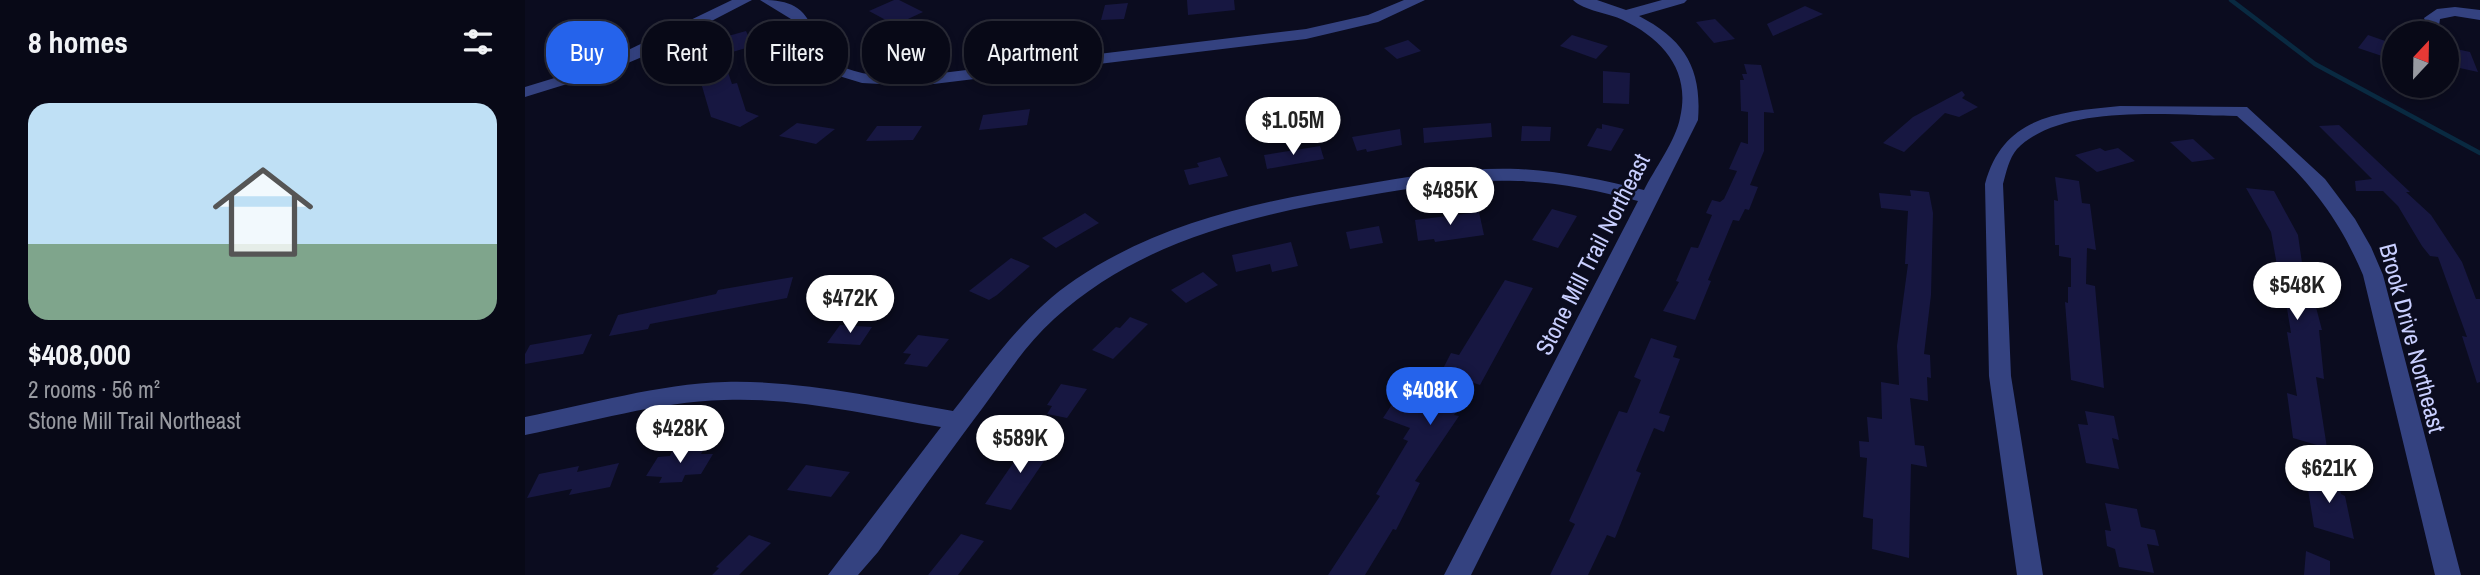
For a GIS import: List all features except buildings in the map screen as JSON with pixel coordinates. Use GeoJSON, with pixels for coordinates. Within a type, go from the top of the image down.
{"type":"FeatureCollection","features":[{"type":"Feature","properties":{"kind":"street"},"geometry":{"type":"LineString","coordinates":[[525,92],[625,59],[744,0]]}},
{"type":"Feature","properties":{"kind":"street"},"geometry":{"type":"LineString","coordinates":[[768,0],[796,13],[804,24],[814,51],[832,67],[870,79],[917,81],[1317,32],[1373,19],[1417,0]]}},
{"type":"Feature","properties":{"kind":"street","name":"Stone Mill Trail Northeast"},"geometry":{"type":"LineString","coordinates":[[1457,575],[1689,120],[1693,102],[1692,82],[1686,63],[1673,46],[1626,15],[1581,0]]}},
{"type":"Feature","properties":{"kind":"street"},"geometry":{"type":"LineString","coordinates":[[1626,15],[1679,0]]}},
{"type":"Feature","properties":{"kind":"street"},"geometry":{"type":"LineString","coordinates":[[2433,21],[2435,14],[2443,11],[2480,15]]}},
{"type":"Feature","properties":{"kind":"street","name":"Brook Drive Northeast"},"geometry":{"type":"LineString","coordinates":[[2029,575],[2000,376],[1994,184],[2001,159],[2012,144],[2028,132],[2048,122],[2072,116],[2105,112],[2241,111],[2313,174],[2341,208],[2361,244],[2373,275],[2448,575]]}},
{"type":"Feature","properties":{"kind":"street"},"geometry":{"type":"LineString","coordinates":[[841,575],[870,544],[1020,340],[1075,290],[1112,265],[1152,244],[1230,215],[1277,204],[1415,181],[1476,175],[1564,179],[1650,198]]}},
{"type":"Feature","properties":{"kind":"street"},"geometry":{"type":"LineString","coordinates":[[525,426],[670,398],[724,391],[781,393],[959,421]]}},
{"type":"Feature","properties":{"kind":"waterway"},"geometry":{"type":"LineString","coordinates":[[2231,0],[2315,64],[2480,153]]}}]}
